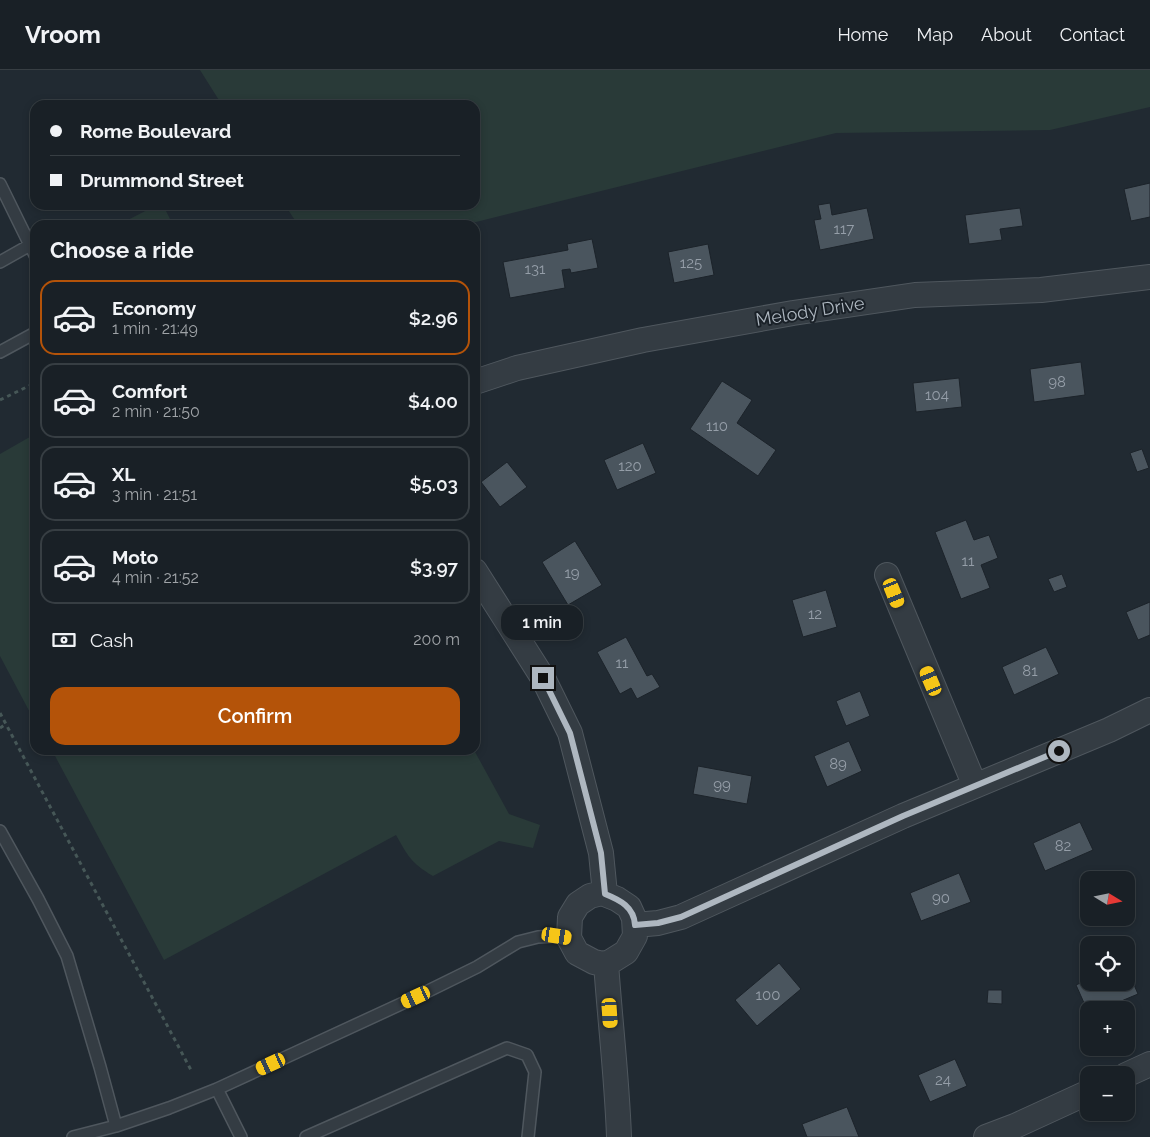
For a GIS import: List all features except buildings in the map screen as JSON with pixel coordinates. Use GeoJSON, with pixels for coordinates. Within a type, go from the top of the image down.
{"type":"FeatureCollection","features":[{"type":"Feature","properties":{"kind":"street","name":"Melody Drive"},"geometry":{"type":"LineString","coordinates":[[480,380],[517,368],[643,340],[793,313],[915,295],[1041,290],[1150,277]]}},
{"type":"Feature","properties":{"kind":"street"},"geometry":{"type":"LineString","coordinates":[[887,575],[975,786]]}},
{"type":"Feature","properties":{"kind":"street"},"geometry":{"type":"LineString","coordinates":[[480,580],[543,678],[570,733],[601,853],[605,894]]}},
{"type":"Feature","properties":{"kind":"street"},"geometry":{"type":"LineString","coordinates":[[635,925],[658,923],[681,917],[823,852],[1109,730],[1150,710]]}},
{"type":"Feature","properties":{"kind":"street"},"geometry":{"type":"LineString","coordinates":[[602,893],[617,899],[629,907],[635,925],[635,936],[626,952],[603,964],[594,962],[577,953],[569,938],[570,917],[578,904],[590,896],[602,893]]}},
{"type":"Feature","properties":{"kind":"street"},"geometry":{"type":"LineString","coordinates":[[606,963],[619,1137]]}},
{"type":"Feature","properties":{"kind":"street"},"geometry":{"type":"LineString","coordinates":[[1135,1071],[1150,1064]]}},
{"type":"Feature","properties":{"kind":"street"},"geometry":{"type":"LineString","coordinates":[[986,1137],[1080,1096]]}},
{"type":"Feature","properties":{"kind":"lane"},"geometry":{"type":"LineString","coordinates":[[0,184],[30,244]]}},
{"type":"Feature","properties":{"kind":"lane"},"geometry":{"type":"LineString","coordinates":[[0,262],[30,251]]}},
{"type":"Feature","properties":{"kind":"lane"},"geometry":{"type":"LineString","coordinates":[[0,352],[30,336]]}},
{"type":"Feature","properties":{"kind":"lane"},"geometry":{"type":"LineString","coordinates":[[1,834],[67,956],[116,1126]]}},
{"type":"Feature","properties":{"kind":"lane"},"geometry":{"type":"LineString","coordinates":[[74,1137],[116,1126],[170,1108],[217,1089],[416,997],[477,967],[518,942],[548,936],[569,938]]}},
{"type":"Feature","properties":{"kind":"lane"},"geometry":{"type":"LineString","coordinates":[[306,1137],[507,1048],[527,1055],[534,1072],[528,1137]]}},
{"type":"Feature","properties":{"kind":"lane"},"geometry":{"type":"LineString","coordinates":[[217,1089],[241,1137]]}},
{"type":"Feature","properties":{"kind":"path"},"geometry":{"type":"LineString","coordinates":[[0,400],[30,385]]}},
{"type":"Feature","properties":{"kind":"path"},"geometry":{"type":"LineString","coordinates":[[0,713],[191,1070]]}},
{"type":"Feature","properties":{"kind":"path"},"geometry":{"type":"LineString","coordinates":[[0,728],[6,724]]}},
{"type":"Feature","properties":{"kind":"shaded area"},"geometry":{"type":"Polygon","coordinates":[[[200,70],[1150,70],[1150,107],[1050,130],[836,133],[480,221],[295,220],[288,210],[480,210],[480,100],[219,100],[200,70]]]}},
{"type":"Feature","properties":{"kind":"shaded area"},"geometry":{"type":"Polygon","coordinates":[[[147,210],[166,210],[170,220],[128,220],[147,210]]]}},
{"type":"Feature","properties":{"kind":"shaded area"},"geometry":{"type":"Polygon","coordinates":[[[30,437],[30,713],[0,656],[0,454],[30,437]]]}},
{"type":"Feature","properties":{"kind":"shaded area"},"geometry":{"type":"Polygon","coordinates":[[[55,755],[477,755],[509,814],[540,825],[533,848],[499,841],[433,876],[411,858],[396,835],[164,960],[55,755]]]}},
{"type":"Feature","properties":{"kind":"route"},"geometry":{"type":"LineString","coordinates":[[543,678],[570,733],[601,853],[605,894],[629,907],[635,925],[658,923],[681,917],[903,816],[1059,751]]}}]}
